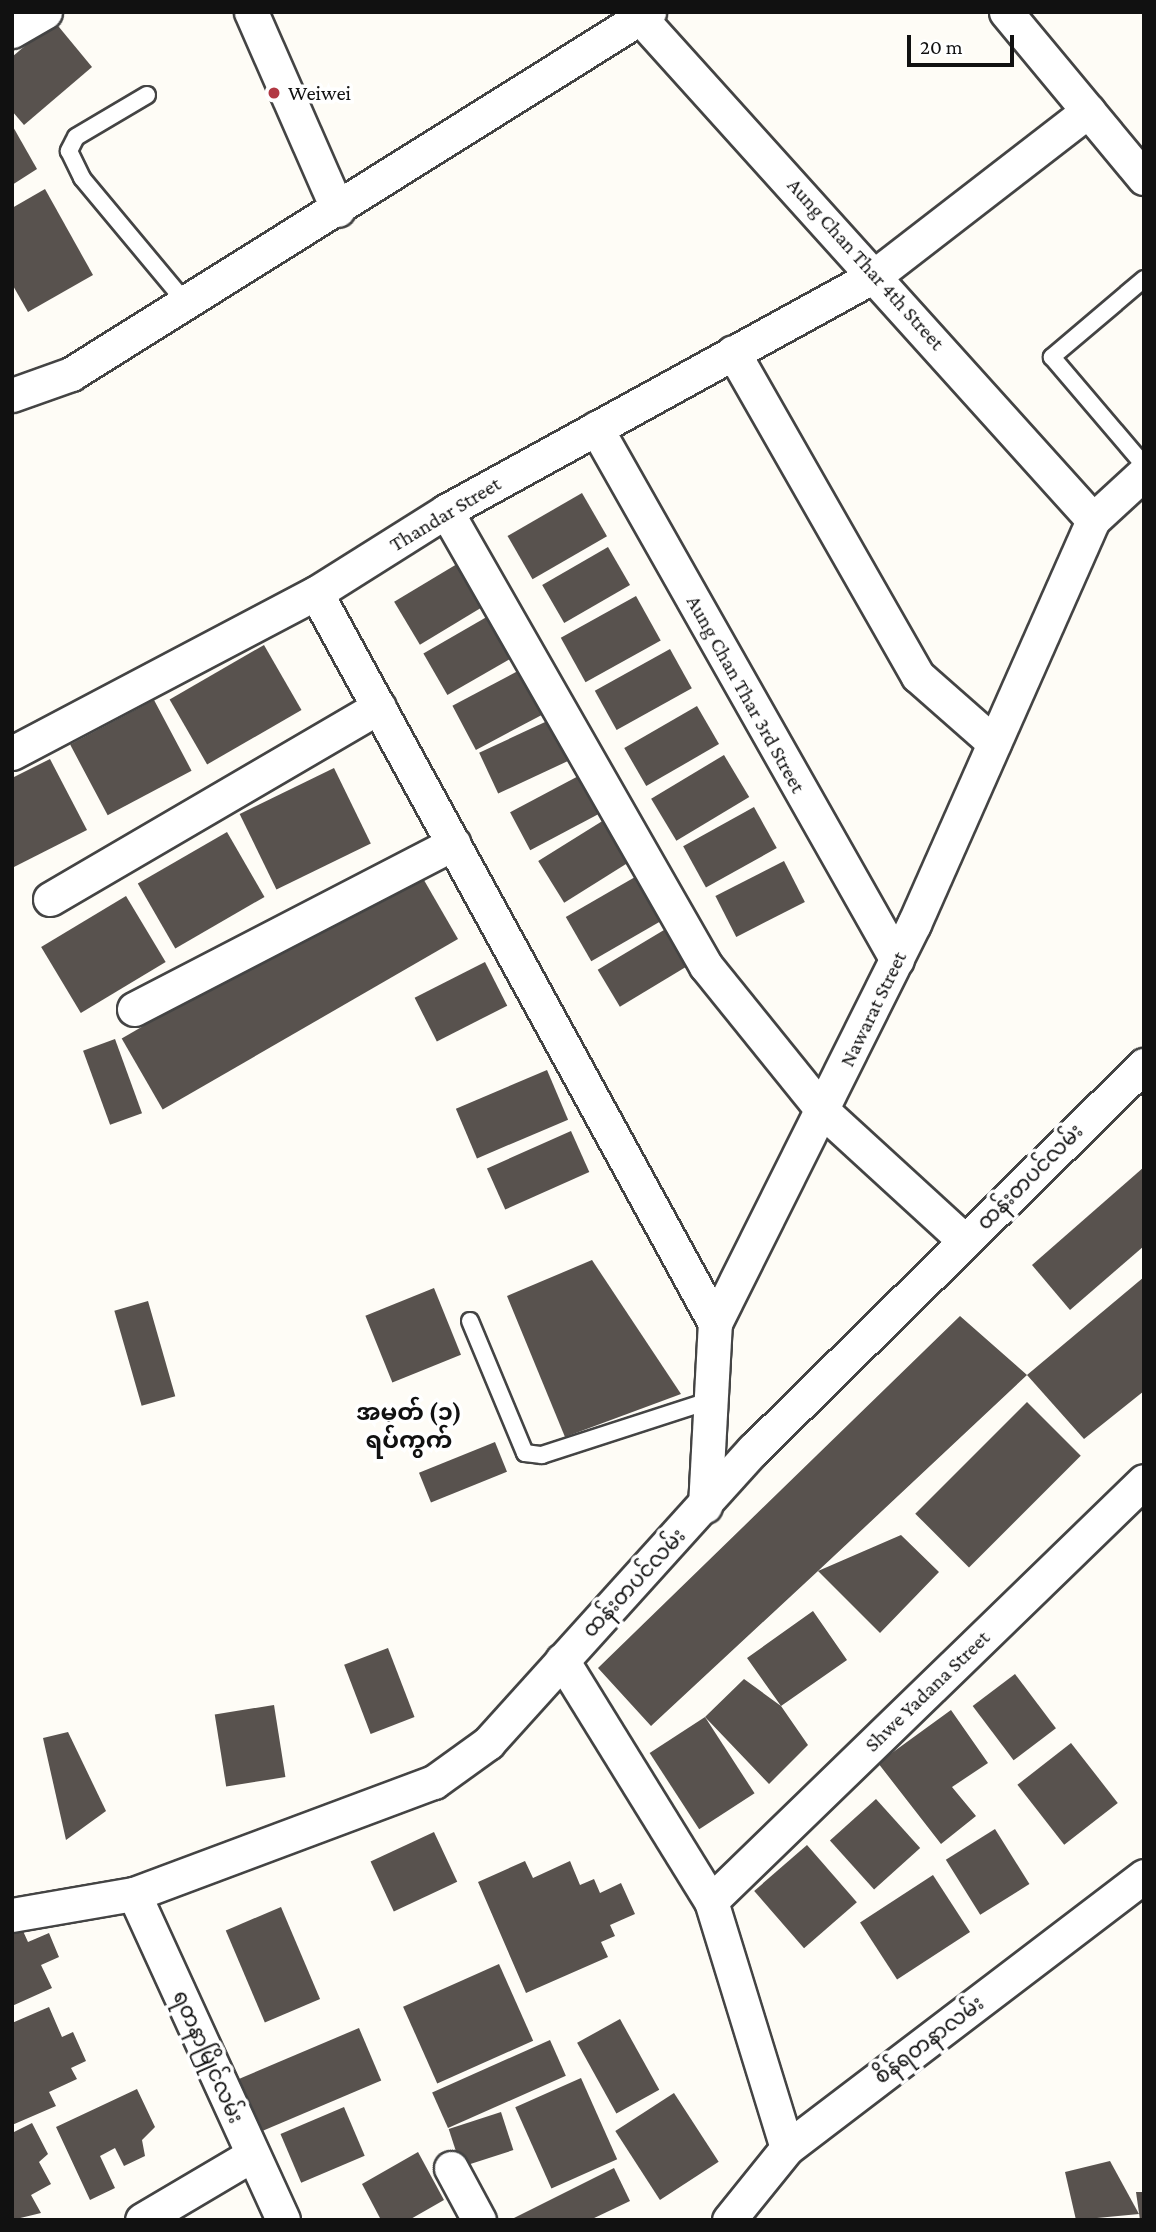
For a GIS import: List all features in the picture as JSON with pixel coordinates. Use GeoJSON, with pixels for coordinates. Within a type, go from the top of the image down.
{"type":"FeatureCollection","features":[{"type":"Feature","properties":{"kind":"street"},"geometry":{"type":"LineString","coordinates":[[12,31],[45,12]]}},
{"type":"Feature","properties":{"kind":"street"},"geometry":{"type":"LineString","coordinates":[[251,12],[338,210]]}},
{"type":"Feature","properties":{"kind":"street"},"geometry":{"type":"LineString","coordinates":[[1006,12],[1144,178]]}},
{"type":"Feature","properties":{"kind":"street"},"geometry":{"type":"LineString","coordinates":[[12,395],[71,374],[338,210],[641,14]]}},
{"type":"Feature","properties":{"kind":"street","name":"Aung Chan Thar 4th Street"},"geometry":{"type":"LineString","coordinates":[[641,14],[877,274],[1093,520]]}},
{"type":"Feature","properties":{"kind":"street","name":"Thandar Street"},"geometry":{"type":"LineString","coordinates":[[12,753],[316,593],[446,511],[877,274],[1088,111]]}},
{"type":"Feature","properties":{"kind":"street"},"geometry":{"type":"LineString","coordinates":[[733,352],[918,676],[994,743]]}},
{"type":"Feature","properties":{"kind":"street","name":"Aung Chan Thar 3rd Street"},"geometry":{"type":"LineString","coordinates":[[596,428],[897,960]]}},
{"type":"Feature","properties":{"kind":"street"},"geometry":{"type":"LineString","coordinates":[[1093,520],[1144,472]]}},
{"type":"Feature","properties":{"kind":"street"},"geometry":{"type":"LineString","coordinates":[[446,511],[706,966],[824,1112],[965,1241]]}},
{"type":"Feature","properties":{"kind":"street","name":"Nawarat Street"},"geometry":{"type":"LineString","coordinates":[[705,1506],[715,1323],[824,1112],[897,960],[1093,520]]}},
{"type":"Feature","properties":{"kind":"street"},"geometry":{"type":"LineString","coordinates":[[316,593],[715,1323]]}},
{"type":"Feature","properties":{"kind":"street"},"geometry":{"type":"LineString","coordinates":[[50,898],[379,707]]}},
{"type":"Feature","properties":{"kind":"street"},"geometry":{"type":"LineString","coordinates":[[134,1010],[454,842]]}},
{"type":"Feature","properties":{"kind":"street","name":"ထန်းတပင်လမ်း"},"geometry":{"type":"LineString","coordinates":[[12,1915],[134,1894],[433,1782],[488,1743],[705,1506],[752,1450],[1144,1065]]}},
{"type":"Feature","properties":{"kind":"street","name":"Shwe Yadana Street"},"geometry":{"type":"LineString","coordinates":[[711,1901],[1144,1480]]}},
{"type":"Feature","properties":{"kind":"street"},"geometry":{"type":"LineString","coordinates":[[562,1660],[711,1901],[787,2148]]}},
{"type":"Feature","properties":{"kind":"street","name":"စိန်ရတနာလမ်း"},"geometry":{"type":"LineString","coordinates":[[729,2220],[787,2148],[1144,1876]]}},
{"type":"Feature","properties":{"kind":"street","name":"ရတနာမြိုင်လမ်း"},"geometry":{"type":"LineString","coordinates":[[134,1894],[283,2220]]}},
{"type":"Feature","properties":{"kind":"street"},"geometry":{"type":"LineString","coordinates":[[142,2220],[252,2155]]}},
{"type":"Feature","properties":{"kind":"street"},"geometry":{"type":"LineString","coordinates":[[451,2168],[479,2220]]}},
{"type":"Feature","properties":{"kind":"lane"},"geometry":{"type":"LineString","coordinates":[[147,96],[76,137],[69,151],[82,178],[187,303]]}},
{"type":"Feature","properties":{"kind":"lane"},"geometry":{"type":"LineString","coordinates":[[1144,279],[1052,356],[1144,465]]}},
{"type":"Feature","properties":{"kind":"lane"},"geometry":{"type":"LineString","coordinates":[[470,1321],[525,1453],[542,1455],[711,1400]]}},
{"type":"Feature","properties":{"kind":"building"},"geometry":{"type":"Polygon","coordinates":[[[54,21],[92,67],[24,125],[12,111],[12,57],[54,21]]]}},
{"type":"Feature","properties":{"kind":"building"},"geometry":{"type":"Polygon","coordinates":[[[12,125],[37,169],[12,185],[12,125]]]}},
{"type":"Feature","properties":{"kind":"building"},"geometry":{"type":"Polygon","coordinates":[[[45,189],[93,275],[28,312],[12,284],[12,208],[45,189]]]}},
{"type":"Feature","properties":{"kind":"building"},"geometry":{"type":"Polygon","coordinates":[[[582,493],[607,536],[533,579],[508,536],[582,493]]]}},
{"type":"Feature","properties":{"kind":"building"},"geometry":{"type":"Polygon","coordinates":[[[608,547],[630,585],[564,623],[542,585],[608,547]]]}},
{"type":"Feature","properties":{"kind":"building"},"geometry":{"type":"Polygon","coordinates":[[[467,558],[493,601],[420,645],[394,602],[467,558]]]}},
{"type":"Feature","properties":{"kind":"building"},"geometry":{"type":"Polygon","coordinates":[[[636,596],[661,641],[586,682],[561,638],[636,596]]]}},
{"type":"Feature","properties":{"kind":"building"},"geometry":{"type":"Polygon","coordinates":[[[497,611],[521,653],[447,695],[423,654],[497,611]]]}},
{"type":"Feature","properties":{"kind":"building"},"geometry":{"type":"Polygon","coordinates":[[[264,645],[302,710],[207,764],[170,700],[264,645]]]}},
{"type":"Feature","properties":{"kind":"building"},"geometry":{"type":"Polygon","coordinates":[[[670,649],[692,688],[617,730],[595,691],[670,649]]]}},
{"type":"Feature","properties":{"kind":"building"},"geometry":{"type":"Polygon","coordinates":[[[531,664],[554,708],[476,750],[452,706],[531,664]]]}},
{"type":"Feature","properties":{"kind":"building"},"geometry":{"type":"Polygon","coordinates":[[[154,700],[192,771],[108,815],[70,745],[154,700]]]}},
{"type":"Feature","properties":{"kind":"building"},"geometry":{"type":"Polygon","coordinates":[[[697,706],[719,744],[646,786],[624,748],[697,706]]]}},
{"type":"Feature","properties":{"kind":"building"},"geometry":{"type":"Polygon","coordinates":[[[558,716],[577,757],[498,794],[479,753],[558,716]]]}},
{"type":"Feature","properties":{"kind":"building"},"geometry":{"type":"Polygon","coordinates":[[[724,755],[749,797],[676,841],[651,799],[724,755]]]}},
{"type":"Feature","properties":{"kind":"building"},"geometry":{"type":"Polygon","coordinates":[[[50,759],[87,830],[12,868],[12,778],[50,759]]]}},
{"type":"Feature","properties":{"kind":"building"},"geometry":{"type":"Polygon","coordinates":[[[334,768],[371,843],[276,890],[240,814],[334,768]]]}},
{"type":"Feature","properties":{"kind":"building"},"geometry":{"type":"Polygon","coordinates":[[[586,772],[606,810],[530,850],[510,812],[586,772]]]}},
{"type":"Feature","properties":{"kind":"building"},"geometry":{"type":"Polygon","coordinates":[[[754,807],[777,848],[706,887],[683,846],[754,807]]]}},
{"type":"Feature","properties":{"kind":"building"},"geometry":{"type":"Polygon","coordinates":[[[612,815],[638,857],[564,903],[538,861],[612,815]]]}},
{"type":"Feature","properties":{"kind":"building"},"geometry":{"type":"Polygon","coordinates":[[[227,832],[264,897],[175,948],[138,884],[227,832]]]}},
{"type":"Feature","properties":{"kind":"building"},"geometry":{"type":"Polygon","coordinates":[[[784,861],[805,902],[736,937],[715,896],[784,861]]]}},
{"type":"Feature","properties":{"kind":"building"},"geometry":{"type":"Polygon","coordinates":[[[417,868],[458,939],[163,1110],[122,1038],[417,868]]]}},
{"type":"Feature","properties":{"kind":"building"},"geometry":{"type":"Polygon","coordinates":[[[642,873],[668,917],[591,961],[566,917],[642,873]]]}},
{"type":"Feature","properties":{"kind":"building"},"geometry":{"type":"Polygon","coordinates":[[[126,896],[166,962],[81,1013],[41,947],[126,896]]]}},
{"type":"Feature","properties":{"kind":"building"},"geometry":{"type":"Polygon","coordinates":[[[674,924],[696,961],[620,1007],[598,970],[674,924]]]}},
{"type":"Feature","properties":{"kind":"building"},"geometry":{"type":"Polygon","coordinates":[[[485,962],[507,1006],[437,1042],[415,998],[485,962]]]}},
{"type":"Feature","properties":{"kind":"building"},"geometry":{"type":"Polygon","coordinates":[[[115,1039],[142,1113],[110,1125],[83,1051],[115,1039]]]}},
{"type":"Feature","properties":{"kind":"building"},"geometry":{"type":"Polygon","coordinates":[[[547,1070],[568,1120],[477,1158],[456,1109],[547,1070]]]}},
{"type":"Feature","properties":{"kind":"building"},"geometry":{"type":"Polygon","coordinates":[[[571,1131],[589,1172],[505,1210],[487,1168],[571,1131]]]}},
{"type":"Feature","properties":{"kind":"building"},"geometry":{"type":"Polygon","coordinates":[[[1144,1167],[1144,1246],[1070,1310],[1032,1265],[1144,1167]]]}},
{"type":"Feature","properties":{"kind":"building"},"geometry":{"type":"Polygon","coordinates":[[[592,1260],[681,1394],[565,1437],[507,1296],[592,1260]]]}},
{"type":"Feature","properties":{"kind":"building"},"geometry":{"type":"Polygon","coordinates":[[[1144,1277],[1144,1391],[1084,1439],[1027,1375],[1144,1277]]]}},
{"type":"Feature","properties":{"kind":"building"},"geometry":{"type":"Polygon","coordinates":[[[434,1288],[461,1355],[392,1382],[365,1316],[434,1288]]]}},
{"type":"Feature","properties":{"kind":"building"},"geometry":{"type":"Polygon","coordinates":[[[148,1301],[175,1396],[142,1406],[114,1311],[148,1301]]]}},
{"type":"Feature","properties":{"kind":"building"},"geometry":{"type":"Polygon","coordinates":[[[960,1316],[1027,1375],[651,1726],[598,1668],[960,1316]]]}},
{"type":"Feature","properties":{"kind":"building"},"geometry":{"type":"Polygon","coordinates":[[[1027,1402],[1081,1456],[969,1567],[915,1514],[1027,1402]]]}},
{"type":"Feature","properties":{"kind":"building"},"geometry":{"type":"Polygon","coordinates":[[[495,1442],[507,1472],[431,1502],[419,1473],[495,1442]]]}},
{"type":"Feature","properties":{"kind":"building"},"geometry":{"type":"Polygon","coordinates":[[[901,1535],[939,1572],[880,1633],[818,1571],[901,1535]]]}},
{"type":"Feature","properties":{"kind":"building"},"geometry":{"type":"Polygon","coordinates":[[[813,1611],[847,1660],[781,1706],[747,1658],[813,1611]]]}},
{"type":"Feature","properties":{"kind":"building"},"geometry":{"type":"Polygon","coordinates":[[[388,1648],[415,1717],[371,1734],[344,1665],[388,1648]]]}},
{"type":"Feature","properties":{"kind":"building"},"geometry":{"type":"Polygon","coordinates":[[[1015,1674],[1056,1728],[1014,1760],[973,1706],[1015,1674]]]}},
{"type":"Feature","properties":{"kind":"building"},"geometry":{"type":"Polygon","coordinates":[[[744,1679],[781,1706],[808,1745],[769,1784],[705,1717],[744,1679]]]}},
{"type":"Feature","properties":{"kind":"building"},"geometry":{"type":"Polygon","coordinates":[[[274,1705],[285,1777],[226,1786],[215,1714],[274,1705]]]}},
{"type":"Feature","properties":{"kind":"building"},"geometry":{"type":"Polygon","coordinates":[[[951,1710],[988,1763],[952,1787],[976,1816],[941,1844],[878,1763],[951,1710]]]}},
{"type":"Feature","properties":{"kind":"building"},"geometry":{"type":"Polygon","coordinates":[[[705,1717],[755,1793],[699,1829],[650,1753],[705,1717]]]}},
{"type":"Feature","properties":{"kind":"building"},"geometry":{"type":"Polygon","coordinates":[[[68,1732],[106,1811],[66,1840],[43,1738],[68,1732]]]}},
{"type":"Feature","properties":{"kind":"building"},"geometry":{"type":"Polygon","coordinates":[[[1071,1743],[1118,1803],[1064,1845],[1017,1785],[1071,1743]]]}},
{"type":"Feature","properties":{"kind":"building"},"geometry":{"type":"Polygon","coordinates":[[[876,1799],[920,1848],[874,1890],[830,1840],[876,1799]]]}},
{"type":"Feature","properties":{"kind":"building"},"geometry":{"type":"Polygon","coordinates":[[[995,1829],[1029,1884],[980,1915],[946,1860],[995,1829]]]}},
{"type":"Feature","properties":{"kind":"building"},"geometry":{"type":"Polygon","coordinates":[[[434,1832],[457,1882],[394,1911],[371,1862],[434,1832]]]}},
{"type":"Feature","properties":{"kind":"building"},"geometry":{"type":"Polygon","coordinates":[[[807,1845],[857,1902],[804,1948],[754,1891],[807,1845]]]}},
{"type":"Feature","properties":{"kind":"building"},"geometry":{"type":"Polygon","coordinates":[[[525,1861],[533,1878],[570,1861],[580,1885],[594,1879],[600,1893],[621,1883],[635,1914],[610,1925],[615,1936],[601,1942],[608,1957],[526,1993],[478,1882],[525,1861]]]}},
{"type":"Feature","properties":{"kind":"building"},"geometry":{"type":"Polygon","coordinates":[[[933,1875],[970,1932],[897,1979],[860,1922],[933,1875]]]}},
{"type":"Feature","properties":{"kind":"building"},"geometry":{"type":"Polygon","coordinates":[[[281,1907],[320,1999],[265,2022],[226,1930],[281,1907]]]}},
{"type":"Feature","properties":{"kind":"building"},"geometry":{"type":"Polygon","coordinates":[[[18,1920],[28,1942],[49,1933],[59,1957],[41,1965],[52,1988],[12,2006],[12,1923],[18,1920]]]}},
{"type":"Feature","properties":{"kind":"building"},"geometry":{"type":"Polygon","coordinates":[[[499,1964],[533,2041],[437,2083],[403,2007],[499,1964]]]}},
{"type":"Feature","properties":{"kind":"building"},"geometry":{"type":"Polygon","coordinates":[[[49,2007],[62,2037],[73,2032],[86,2061],[71,2068],[77,2079],[49,2092],[56,2106],[12,2125],[12,2023],[49,2007]]]}},
{"type":"Feature","properties":{"kind":"building"},"geometry":{"type":"Polygon","coordinates":[[[620,2019],[659,2090],[616,2114],[577,2043],[620,2019]]]}},
{"type":"Feature","properties":{"kind":"building"},"geometry":{"type":"Polygon","coordinates":[[[359,2028],[381,2080],[257,2133],[235,2081],[359,2028]]]}},
{"type":"Feature","properties":{"kind":"building"},"geometry":{"type":"Polygon","coordinates":[[[550,2040],[566,2076],[448,2128],[432,2092],[550,2040]]]}},
{"type":"Feature","properties":{"kind":"building"},"geometry":{"type":"Polygon","coordinates":[[[581,2078],[617,2159],[551,2189],[515,2107],[581,2078]]]}},
{"type":"Feature","properties":{"kind":"building"},"geometry":{"type":"Polygon","coordinates":[[[137,2089],[155,2127],[142,2140],[145,2156],[124,2166],[115,2148],[100,2156],[115,2188],[90,2200],[56,2127],[137,2089]]]}},
{"type":"Feature","properties":{"kind":"building"},"geometry":{"type":"Polygon","coordinates":[[[674,2093],[719,2162],[660,2200],[615,2131],[674,2093]]]}},
{"type":"Feature","properties":{"kind":"building"},"geometry":{"type":"Polygon","coordinates":[[[344,2107],[365,2156],[301,2183],[280,2134],[344,2107]]]}},
{"type":"Feature","properties":{"kind":"building"},"geometry":{"type":"Polygon","coordinates":[[[501,2112],[513,2150],[461,2167],[449,2129],[501,2112]]]}},
{"type":"Feature","properties":{"kind":"building"},"geometry":{"type":"Polygon","coordinates":[[[32,2123],[48,2154],[39,2162],[51,2184],[31,2195],[41,2213],[12,2220],[12,2133],[32,2123]]]}},
{"type":"Feature","properties":{"kind":"building"},"geometry":{"type":"Polygon","coordinates":[[[418,2152],[444,2200],[409,2220],[381,2220],[362,2184],[418,2152]]]}},
{"type":"Feature","properties":{"kind":"building"},"geometry":{"type":"Polygon","coordinates":[[[1110,2161],[1139,2214],[1076,2220],[1065,2172],[1110,2161]]]}},
{"type":"Feature","properties":{"kind":"building"},"geometry":{"type":"Polygon","coordinates":[[[614,2168],[630,2201],[590,2220],[510,2220],[614,2168]]]}},
{"type":"Feature","properties":{"kind":"building"},"geometry":{"type":"Polygon","coordinates":[[[1136,2192],[1144,2192],[1144,2220],[1140,2220],[1136,2192]]]}},
{"type":"Feature","properties":{"kind":"place","name":"Weiwei"},"geometry":{"type":"Point","coordinates":[274,93]}},
{"type":"Feature","properties":{"kind":"district","name":"အမှတ် (၁) ရပ်ကွက်"},"geometry":{"type":"Point","coordinates":[409,1426]}}]}
